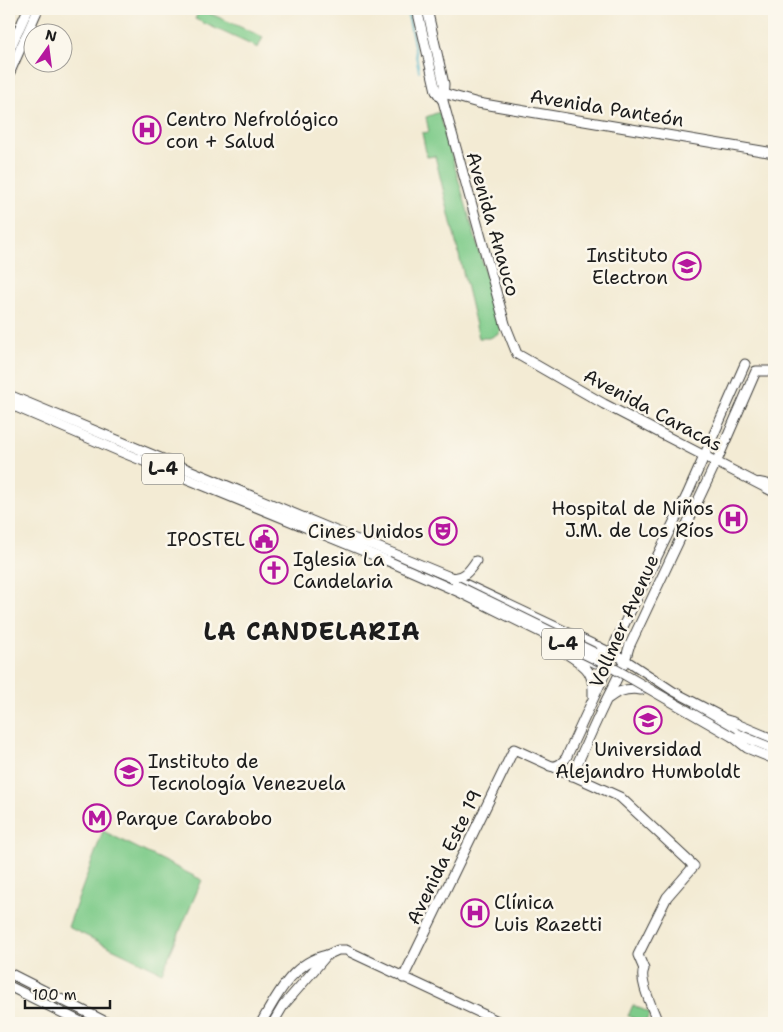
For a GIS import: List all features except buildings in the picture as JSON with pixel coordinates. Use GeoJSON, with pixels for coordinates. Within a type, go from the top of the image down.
{"type":"FeatureCollection","features":[{"type":"Feature","properties":{"kind":"highway"},"geometry":{"type":"LineString","coordinates":[[759,483],[774,486]]}},
{"type":"Feature","properties":{"kind":"main road"},"geometry":{"type":"LineString","coordinates":[[9,51],[28,9]]}},
{"type":"Feature","properties":{"kind":"main road"},"geometry":{"type":"LineString","coordinates":[[9,74],[38,9]]}},
{"type":"Feature","properties":{"kind":"main road","name":"Avenida Anauco"},"geometry":{"type":"LineString","coordinates":[[417,9],[504,324],[518,354]]}},
{"type":"Feature","properties":{"kind":"main road","name":"Avenida Anauco"},"geometry":{"type":"LineString","coordinates":[[427,9],[444,84],[441,95]]}},
{"type":"Feature","properties":{"kind":"main road","name":"Avenida Panteón"},"geometry":{"type":"LineString","coordinates":[[441,95],[506,108],[774,153]]}},
{"type":"Feature","properties":{"kind":"main road","name":"Avenida Caracas"},"geometry":{"type":"LineString","coordinates":[[518,354],[604,404],[774,492]]}},
{"type":"Feature","properties":{"kind":"main road","name":"Vollmer Avenue"},"geometry":{"type":"LineString","coordinates":[[550,766],[562,763],[566,758],[606,671],[616,641],[704,456],[745,364]]}},
{"type":"Feature","properties":{"kind":"main road","name":"Vollmer Avenue"},"geometry":{"type":"LineString","coordinates":[[572,776],[604,704],[619,678],[629,647],[716,462],[756,370],[774,371]]}},
{"type":"Feature","properties":{"kind":"main road","name":"L-4"},"geometry":{"type":"LineString","coordinates":[[9,395],[354,543]]}},
{"type":"Feature","properties":{"kind":"main road","name":"L-4"},"geometry":{"type":"LineString","coordinates":[[9,404],[119,451],[393,557],[463,588],[576,643],[742,736],[774,749]]}},
{"type":"Feature","properties":{"kind":"main road","name":"L-4"},"geometry":{"type":"LineString","coordinates":[[393,557],[410,560],[450,577],[626,660]]}},
{"type":"Feature","properties":{"kind":"main road","name":"L-4"},"geometry":{"type":"LineString","coordinates":[[393,557],[460,593],[612,668],[733,737],[747,748],[774,760]]}},
{"type":"Feature","properties":{"kind":"main road"},"geometry":{"type":"LineString","coordinates":[[450,577],[456,578],[464,575],[476,561]]}},
{"type":"Feature","properties":{"kind":"main road"},"geometry":{"type":"LineString","coordinates":[[443,589],[453,592],[457,590],[457,583],[450,577]]}},
{"type":"Feature","properties":{"kind":"main road","name":"L-4"},"geometry":{"type":"LineString","coordinates":[[593,698],[592,679],[587,669],[559,647],[596,664],[603,660],[604,657],[604,652],[599,647]]}},
{"type":"Feature","properties":{"kind":"main road"},"geometry":{"type":"LineString","coordinates":[[604,704],[612,695],[623,690],[641,690]]}},
{"type":"Feature","properties":{"kind":"main road","name":"L-4"},"geometry":{"type":"LineString","coordinates":[[695,710],[736,723]]}},
{"type":"Feature","properties":{"kind":"main road","name":"Avenida Este 19"},"geometry":{"type":"LineString","coordinates":[[403,978],[514,749],[550,766]]}},
{"type":"Feature","properties":{"kind":"main road"},"geometry":{"type":"LineString","coordinates":[[550,766],[620,797],[694,866],[667,897],[638,955],[644,969],[642,979],[658,1023]]}},
{"type":"Feature","properties":{"kind":"main road"},"geometry":{"type":"LineString","coordinates":[[261,1023],[279,992],[299,966],[314,957],[338,950],[346,950],[502,1023]]}},
{"type":"Feature","properties":{"kind":"main road"},"geometry":{"type":"LineString","coordinates":[[273,1023],[283,1006],[327,954]]}},
{"type":"Feature","properties":{"kind":"main road"},"geometry":{"type":"LineString","coordinates":[[9,973],[108,1023]]}},
{"type":"Feature","properties":{"kind":"main road"},"geometry":{"type":"LineString","coordinates":[[9,986],[83,1023]]}},
{"type":"Feature","properties":{"kind":"street"},"geometry":{"type":"LineString","coordinates":[[626,660],[673,691],[736,723],[774,739]]}},
{"type":"Feature","properties":{"kind":"green space"},"geometry":{"type":"Polygon","coordinates":[[[200,9],[263,37],[258,48],[195,19],[200,9]]]}},
{"type":"Feature","properties":{"kind":"green space"},"geometry":{"type":"Polygon","coordinates":[[[439,112],[501,327],[499,333],[490,338],[479,338],[435,156],[427,157],[422,133],[429,132],[426,117],[439,112]]]}},
{"type":"Feature","properties":{"kind":"green space","name":"Parque Carabobo"},"geometry":{"type":"Polygon","coordinates":[[[103,831],[202,880],[162,972],[68,927],[103,831]]]}},
{"type":"Feature","properties":{"kind":"green space"},"geometry":{"type":"Polygon","coordinates":[[[633,1005],[650,1013],[645,1023],[628,1016],[633,1005]]]}},
{"type":"Feature","properties":{"kind":"waterway"},"geometry":{"type":"LineString","coordinates":[[405,9],[409,19],[419,71]]}},
{"type":"Feature","properties":{"kind":"place","name":"Centro Nefrológico con + Salud"},"geometry":{"type":"Point","coordinates":[147,130]}},
{"type":"Feature","properties":{"kind":"place","name":"Instituto Electron"},"geometry":{"type":"Point","coordinates":[687,266]}},
{"type":"Feature","properties":{"kind":"place","name":"Hospital de Niños J.M. de Los Ríos"},"geometry":{"type":"Point","coordinates":[733,519]}},
{"type":"Feature","properties":{"kind":"place","name":"Cines Unidos"},"geometry":{"type":"Point","coordinates":[443,531]}},
{"type":"Feature","properties":{"kind":"place","name":"IPOSTEL"},"geometry":{"type":"Point","coordinates":[264,539]}},
{"type":"Feature","properties":{"kind":"place","name":"Iglesia La Candelaria"},"geometry":{"type":"Point","coordinates":[274,570]}},
{"type":"Feature","properties":{"kind":"place","name":"Universidad Alejandro Humboldt"},"geometry":{"type":"Point","coordinates":[648,720]}},
{"type":"Feature","properties":{"kind":"place","name":"Instituto de Tecnología Venezuela"},"geometry":{"type":"Point","coordinates":[129,772]}},
{"type":"Feature","properties":{"kind":"place","name":"Parque Carabobo"},"geometry":{"type":"Point","coordinates":[97,818]}},
{"type":"Feature","properties":{"kind":"place","name":"Clínica Luis Razetti"},"geometry":{"type":"Point","coordinates":[475,913]}},
{"type":"Feature","properties":{"kind":"district","name":"LA CANDELARIA"},"geometry":{"type":"Point","coordinates":[312,632]}}]}
